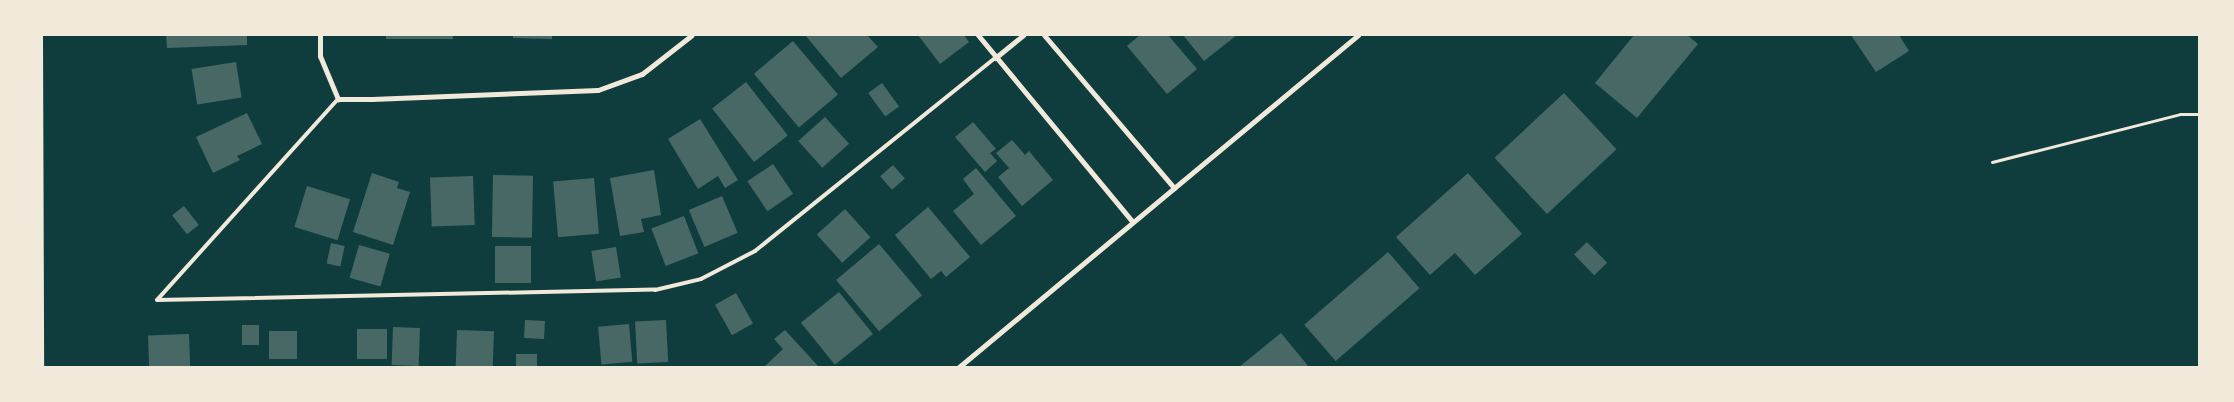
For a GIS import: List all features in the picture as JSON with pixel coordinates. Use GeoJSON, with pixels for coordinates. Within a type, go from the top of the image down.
{"type":"FeatureCollection","features":[{"type":"Feature","properties":{"kind":"main road"},"geometry":{"type":"LineString","coordinates":[[38,35],[39,367]]}},
{"type":"Feature","properties":{"kind":"street"},"geometry":{"type":"LineString","coordinates":[[320,35],[320,56],[338,99],[598,90],[642,74],[692,35]]}},
{"type":"Feature","properties":{"kind":"street"},"geometry":{"type":"LineString","coordinates":[[978,35],[1132,221]]}},
{"type":"Feature","properties":{"kind":"street"},"geometry":{"type":"LineString","coordinates":[[996,58],[1023,35]]}},
{"type":"Feature","properties":{"kind":"street"},"geometry":{"type":"LineString","coordinates":[[1044,35],[1174,188]]}},
{"type":"Feature","properties":{"kind":"street"},"geometry":{"type":"LineString","coordinates":[[959,367],[1132,221],[1358,35]]}},
{"type":"Feature","properties":{"kind":"lane"},"geometry":{"type":"LineString","coordinates":[[338,99],[157,300],[655,290],[701,279],[754,251],[996,58]]}},
{"type":"Feature","properties":{"kind":"path"},"geometry":{"type":"LineString","coordinates":[[1992,162],[2180,114],[2199,114]]}},
{"type":"Feature","properties":{"kind":"building"},"geometry":{"type":"Polygon","coordinates":[[[166,35],[247,35],[247,45],[167,48],[166,35]]]}},
{"type":"Feature","properties":{"kind":"building"},"geometry":{"type":"Polygon","coordinates":[[[386,35],[453,35],[453,39],[386,39],[386,35]]]}},
{"type":"Feature","properties":{"kind":"building"},"geometry":{"type":"Polygon","coordinates":[[[513,35],[552,35],[552,39],[513,38],[513,35]]]}},
{"type":"Feature","properties":{"kind":"building"},"geometry":{"type":"Polygon","coordinates":[[[805,35],[867,35],[878,47],[841,78],[805,35]]]}},
{"type":"Feature","properties":{"kind":"building"},"geometry":{"type":"Polygon","coordinates":[[[918,35],[964,35],[969,42],[940,64],[918,35]]]}},
{"type":"Feature","properties":{"kind":"building"},"geometry":{"type":"Polygon","coordinates":[[[1140,35],[1168,35],[1197,69],[1167,94],[1127,46],[1140,35]]]}},
{"type":"Feature","properties":{"kind":"building"},"geometry":{"type":"Polygon","coordinates":[[[1183,35],[1237,35],[1204,61],[1183,35]]]}},
{"type":"Feature","properties":{"kind":"building"},"geometry":{"type":"Polygon","coordinates":[[[1634,35],[1687,35],[1698,44],[1637,118],[1595,83],[1634,35]]]}},
{"type":"Feature","properties":{"kind":"building"},"geometry":{"type":"Polygon","coordinates":[[[1851,35],[1899,35],[1909,51],[1876,72],[1851,35]]]}},
{"type":"Feature","properties":{"kind":"building"},"geometry":{"type":"Polygon","coordinates":[[[793,41],[838,95],[799,127],[754,74],[793,41]]]}},
{"type":"Feature","properties":{"kind":"building"},"geometry":{"type":"Polygon","coordinates":[[[236,62],[242,98],[197,105],[192,69],[236,62]]]}},
{"type":"Feature","properties":{"kind":"building"},"geometry":{"type":"Polygon","coordinates":[[[746,82],[788,136],[754,162],[712,108],[746,82]]]}},
{"type":"Feature","properties":{"kind":"building"},"geometry":{"type":"Polygon","coordinates":[[[882,83],[899,106],[885,116],[868,93],[882,83]]]}},
{"type":"Feature","properties":{"kind":"building"},"geometry":{"type":"Polygon","coordinates":[[[1564,93],[1617,149],[1547,214],[1495,158],[1564,93]]]}},
{"type":"Feature","properties":{"kind":"building"},"geometry":{"type":"Polygon","coordinates":[[[247,113],[262,144],[237,156],[240,160],[213,173],[196,137],[247,113]]]}},
{"type":"Feature","properties":{"kind":"building"},"geometry":{"type":"Polygon","coordinates":[[[825,117],[849,144],[822,168],[798,141],[825,117]]]}},
{"type":"Feature","properties":{"kind":"building"},"geometry":{"type":"Polygon","coordinates":[[[700,119],[738,180],[725,188],[718,176],[698,189],[668,139],[700,119]]]}},
{"type":"Feature","properties":{"kind":"building"},"geometry":{"type":"Polygon","coordinates":[[[973,122],[996,149],[990,153],[997,161],[985,172],[955,137],[973,122]]]}},
{"type":"Feature","properties":{"kind":"building"},"geometry":{"type":"Polygon","coordinates":[[[1012,140],[1025,155],[1029,151],[1053,180],[1022,206],[998,177],[1009,168],[996,153],[1012,140]]]}},
{"type":"Feature","properties":{"kind":"building"},"geometry":{"type":"Polygon","coordinates":[[[773,164],[793,194],[767,211],[747,181],[773,164]]]}},
{"type":"Feature","properties":{"kind":"building"},"geometry":{"type":"Polygon","coordinates":[[[893,165],[905,179],[892,190],[880,176],[893,165]]]}},
{"type":"Feature","properties":{"kind":"building"},"geometry":{"type":"Polygon","coordinates":[[[976,168],[1016,216],[981,245],[953,211],[974,194],[963,179],[976,168]]]}},
{"type":"Feature","properties":{"kind":"building"},"geometry":{"type":"Polygon","coordinates":[[[654,170],[661,215],[641,219],[644,232],[620,236],[610,178],[654,170]]]}},
{"type":"Feature","properties":{"kind":"building"},"geometry":{"type":"Polygon","coordinates":[[[372,173],[399,182],[397,188],[410,192],[393,245],[353,232],[372,173]]]}},
{"type":"Feature","properties":{"kind":"building"},"geometry":{"type":"Polygon","coordinates":[[[1468,173],[1522,234],[1475,275],[1455,253],[1430,275],[1396,237],[1468,173]]]}},
{"type":"Feature","properties":{"kind":"building"},"geometry":{"type":"Polygon","coordinates":[[[493,175],[533,176],[532,238],[492,237],[493,175]]]}},
{"type":"Feature","properties":{"kind":"building"},"geometry":{"type":"Polygon","coordinates":[[[473,176],[475,225],[432,226],[430,178],[473,176]]]}},
{"type":"Feature","properties":{"kind":"building"},"geometry":{"type":"Polygon","coordinates":[[[594,178],[599,234],[558,237],[553,182],[594,178]]]}},
{"type":"Feature","properties":{"kind":"building"},"geometry":{"type":"Polygon","coordinates":[[[307,186],[350,199],[337,240],[294,227],[307,186]]]}},
{"type":"Feature","properties":{"kind":"building"},"geometry":{"type":"Polygon","coordinates":[[[722,196],[738,233],[704,247],[689,210],[722,196]]]}},
{"type":"Feature","properties":{"kind":"building"},"geometry":{"type":"Polygon","coordinates":[[[184,206],[199,225],[187,234],[172,215],[184,206]]]}},
{"type":"Feature","properties":{"kind":"building"},"geometry":{"type":"Polygon","coordinates":[[[928,207],[970,257],[946,277],[941,271],[931,279],[895,235],[928,207]]]}},
{"type":"Feature","properties":{"kind":"building"},"geometry":{"type":"Polygon","coordinates":[[[845,209],[870,237],[842,263],[817,234],[845,209]]]}},
{"type":"Feature","properties":{"kind":"building"},"geometry":{"type":"Polygon","coordinates":[[[684,216],[698,253],[666,266],[651,229],[684,216]]]}},
{"type":"Feature","properties":{"kind":"building"},"geometry":{"type":"Polygon","coordinates":[[[1587,242],[1607,263],[1594,275],[1574,255],[1587,242]]]}},
{"type":"Feature","properties":{"kind":"building"},"geometry":{"type":"Polygon","coordinates":[[[331,243],[345,246],[340,266],[327,264],[331,243]]]}},
{"type":"Feature","properties":{"kind":"building"},"geometry":{"type":"Polygon","coordinates":[[[879,244],[922,295],[879,331],[836,280],[879,244]]]}},
{"type":"Feature","properties":{"kind":"building"},"geometry":{"type":"Polygon","coordinates":[[[359,245],[390,254],[380,287],[350,278],[359,245]]]}},
{"type":"Feature","properties":{"kind":"building"},"geometry":{"type":"Polygon","coordinates":[[[495,246],[531,246],[531,283],[495,283],[495,246]]]}},
{"type":"Feature","properties":{"kind":"building"},"geometry":{"type":"Polygon","coordinates":[[[616,247],[621,278],[596,282],[591,251],[616,247]]]}},
{"type":"Feature","properties":{"kind":"building"},"geometry":{"type":"Polygon","coordinates":[[[1388,252],[1419,288],[1336,361],[1304,325],[1388,252]]]}},
{"type":"Feature","properties":{"kind":"building"},"geometry":{"type":"Polygon","coordinates":[[[839,292],[873,334],[835,365],[801,323],[839,292]]]}},
{"type":"Feature","properties":{"kind":"building"},"geometry":{"type":"Polygon","coordinates":[[[736,293],[753,324],[732,335],[715,305],[736,293]]]}},
{"type":"Feature","properties":{"kind":"building"},"geometry":{"type":"Polygon","coordinates":[[[525,320],[545,321],[544,339],[524,338],[525,320]]]}},
{"type":"Feature","properties":{"kind":"building"},"geometry":{"type":"Polygon","coordinates":[[[666,320],[668,362],[637,364],[635,322],[666,320]]]}},
{"type":"Feature","properties":{"kind":"building"},"geometry":{"type":"Polygon","coordinates":[[[629,324],[632,362],[601,365],[598,327],[629,324]]]}},
{"type":"Feature","properties":{"kind":"building"},"geometry":{"type":"Polygon","coordinates":[[[242,325],[259,325],[259,345],[242,345],[242,325]]]}},
{"type":"Feature","properties":{"kind":"building"},"geometry":{"type":"Polygon","coordinates":[[[393,327],[420,328],[419,366],[392,365],[393,327]]]}},
{"type":"Feature","properties":{"kind":"building"},"geometry":{"type":"Polygon","coordinates":[[[357,329],[387,329],[387,359],[357,359],[357,329]]]}},
{"type":"Feature","properties":{"kind":"building"},"geometry":{"type":"Polygon","coordinates":[[[457,330],[494,331],[493,367],[456,367],[457,330]]]}},
{"type":"Feature","properties":{"kind":"building"},"geometry":{"type":"Polygon","coordinates":[[[785,330],[819,367],[764,367],[783,349],[774,339],[785,330]]]}},
{"type":"Feature","properties":{"kind":"building"},"geometry":{"type":"Polygon","coordinates":[[[269,331],[297,331],[297,359],[269,359],[269,331]]]}},
{"type":"Feature","properties":{"kind":"building"},"geometry":{"type":"Polygon","coordinates":[[[1281,333],[1309,367],[1239,367],[1281,333]]]}},
{"type":"Feature","properties":{"kind":"building"},"geometry":{"type":"Polygon","coordinates":[[[189,334],[190,367],[149,367],[148,335],[189,334]]]}},
{"type":"Feature","properties":{"kind":"building"},"geometry":{"type":"Polygon","coordinates":[[[516,354],[537,354],[537,367],[516,367],[516,354]]]}}]}
